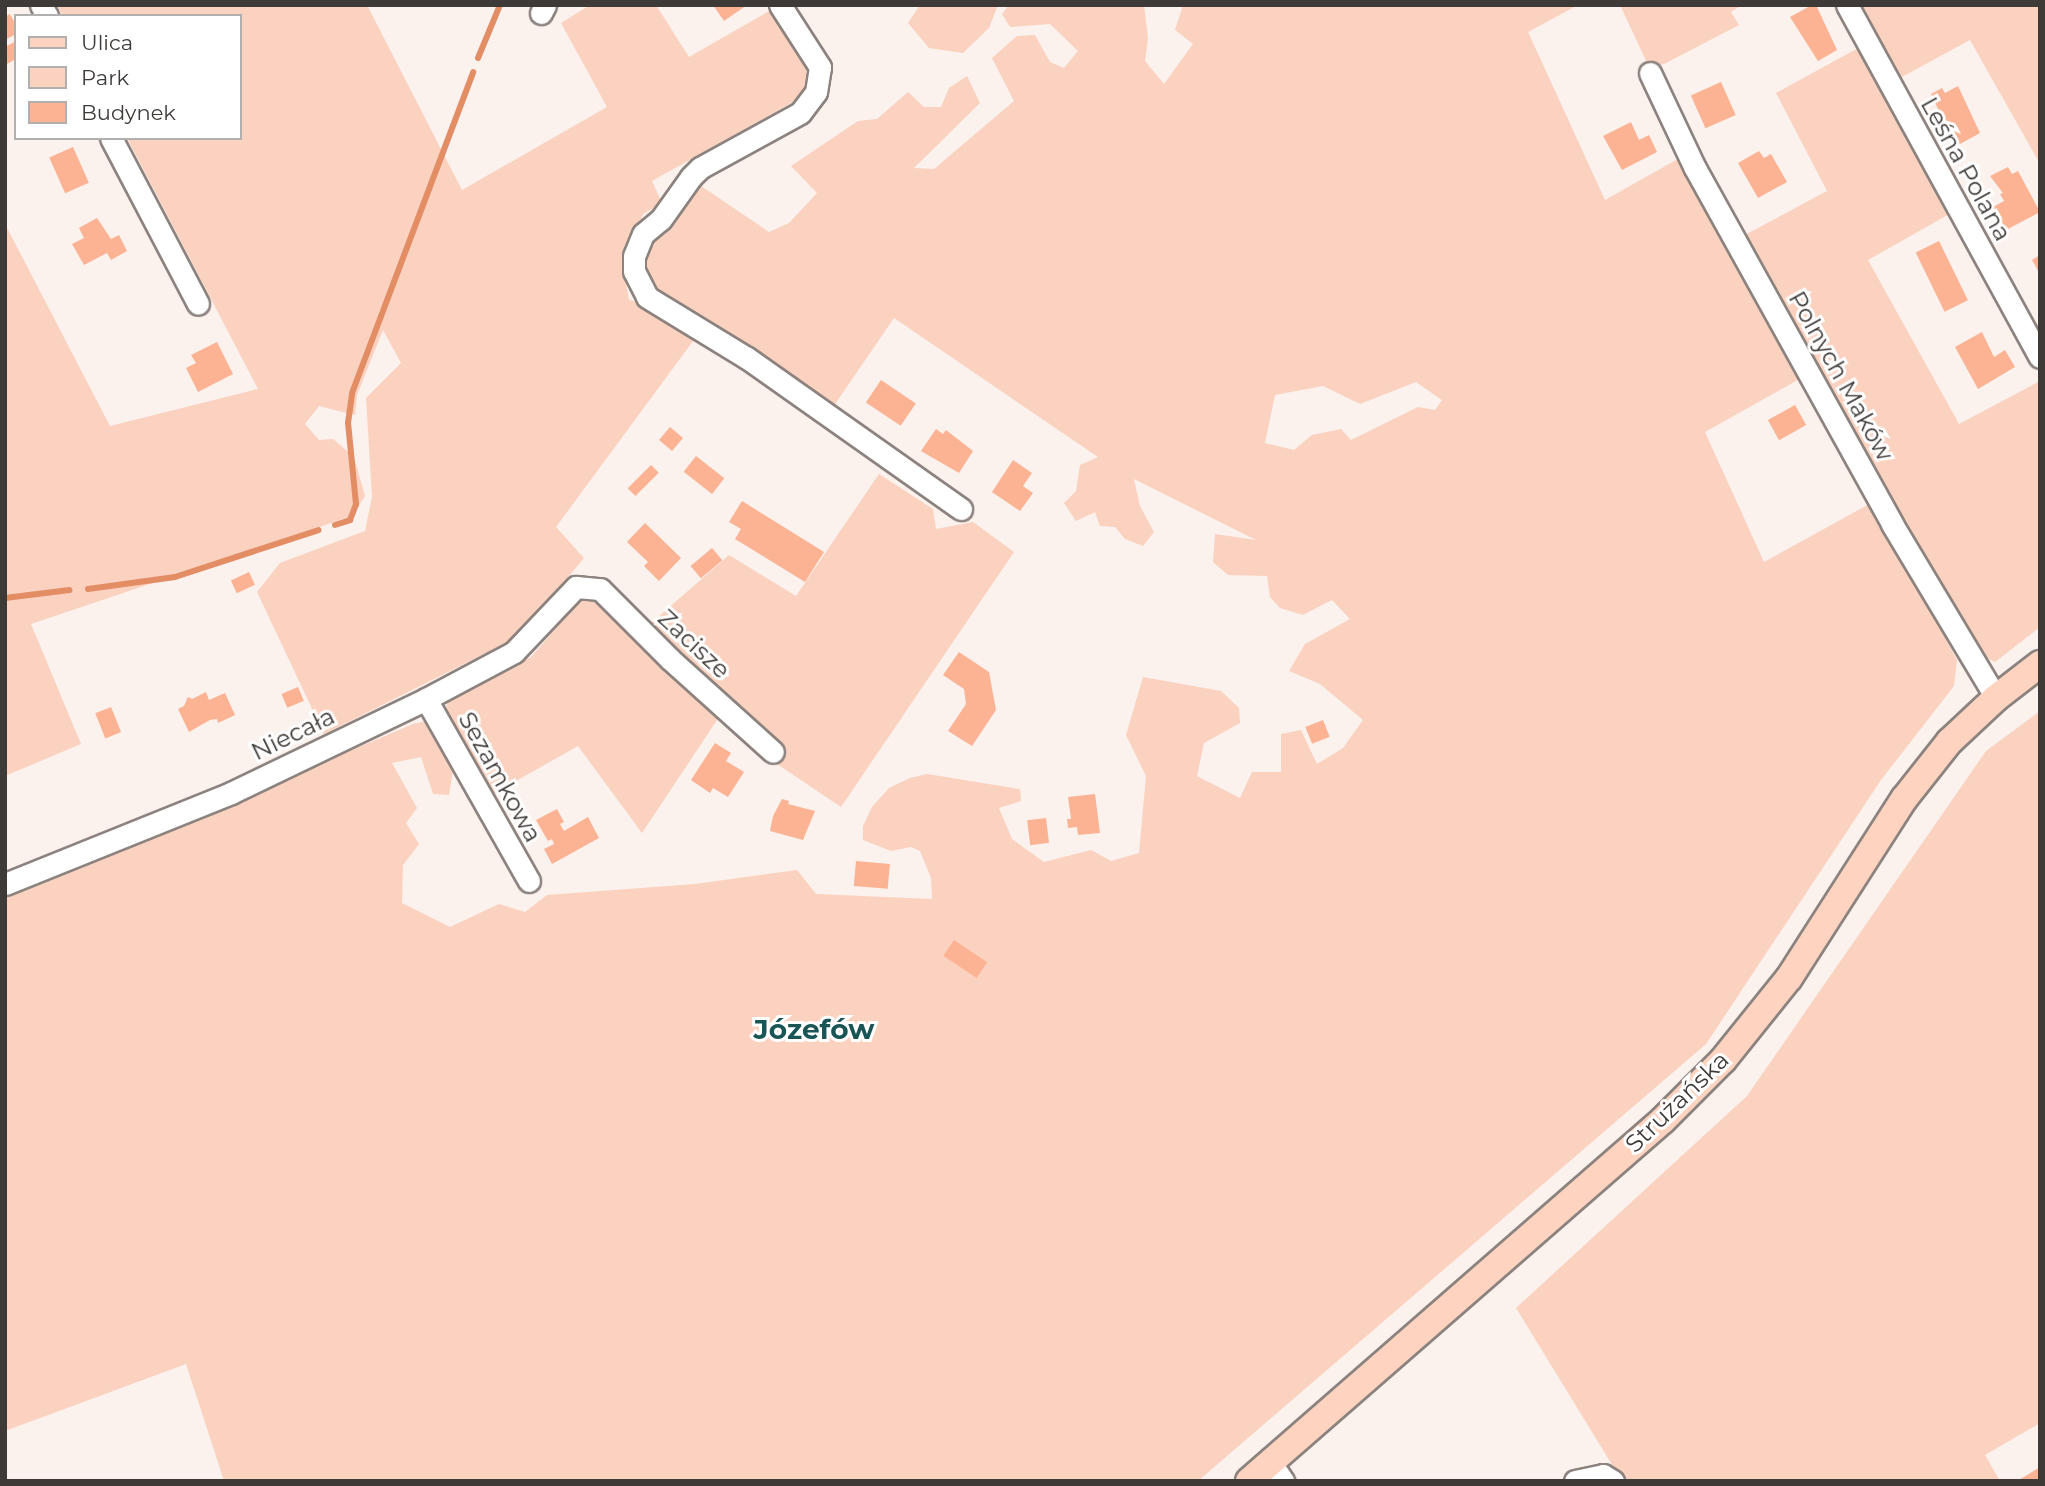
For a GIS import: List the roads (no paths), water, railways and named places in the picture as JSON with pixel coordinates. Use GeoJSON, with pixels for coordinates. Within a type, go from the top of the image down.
{"type":"FeatureCollection","features":[{"type":"Feature","properties":{"kind":"main road","name":"Strużańska"},"geometry":{"type":"LineString","coordinates":[[1249,1481],[1277,1472],[1663,1120],[1723,1059],[1789,978],[1904,799],[1949,742],[1996,698],[2040,664]]}},
{"type":"Feature","properties":{"kind":"street"},"geometry":{"type":"LineString","coordinates":[[780,5],[820,66],[816,92],[800,113],[700,168],[661,219],[643,234],[634,256],[634,271],[647,297],[747,358],[961,509]]}},
{"type":"Feature","properties":{"kind":"street","name":"Leśna Polana"},"geometry":{"type":"LineString","coordinates":[[1847,5],[2040,357]]}},
{"type":"Feature","properties":{"kind":"street","name":"Polnych Maków"},"geometry":{"type":"LineString","coordinates":[[1650,73],[1695,168],[1899,536],[1996,698]]}},
{"type":"Feature","properties":{"kind":"street"},"geometry":{"type":"LineString","coordinates":[[112,140],[198,304]]}},
{"type":"Feature","properties":{"kind":"street","name":"Niecała"},"geometry":{"type":"LineString","coordinates":[[5,884],[231,793],[426,699],[514,652],[576,587]]}},
{"type":"Feature","properties":{"kind":"street","name":"Zacisze"},"geometry":{"type":"LineString","coordinates":[[576,587],[600,589],[671,660],[773,752]]}},
{"type":"Feature","properties":{"kind":"street","name":"Sezamkowa"},"geometry":{"type":"LineString","coordinates":[[426,699],[529,881]]}},
{"type":"Feature","properties":{"kind":"street"},"geometry":{"type":"LineString","coordinates":[[1575,1481],[1603,1475],[1614,1481]]}},
{"type":"Feature","properties":{"kind":"waterway"},"geometry":{"type":"LineString","coordinates":[[478,58],[500,5]]}},
{"type":"Feature","properties":{"kind":"waterway"},"geometry":{"type":"LineString","coordinates":[[335,525],[350,520],[356,504],[348,423],[352,393],[473,72]]}},
{"type":"Feature","properties":{"kind":"waterway"},"geometry":{"type":"LineString","coordinates":[[88,589],[175,577],[319,530]]}},
{"type":"Feature","properties":{"kind":"waterway"},"geometry":{"type":"LineString","coordinates":[[5,598],[70,590]]}},
{"type":"Feature","properties":{"kind":"district","name":"Józefów"},"geometry":{"type":"Point","coordinates":[814,1029]}}]}
